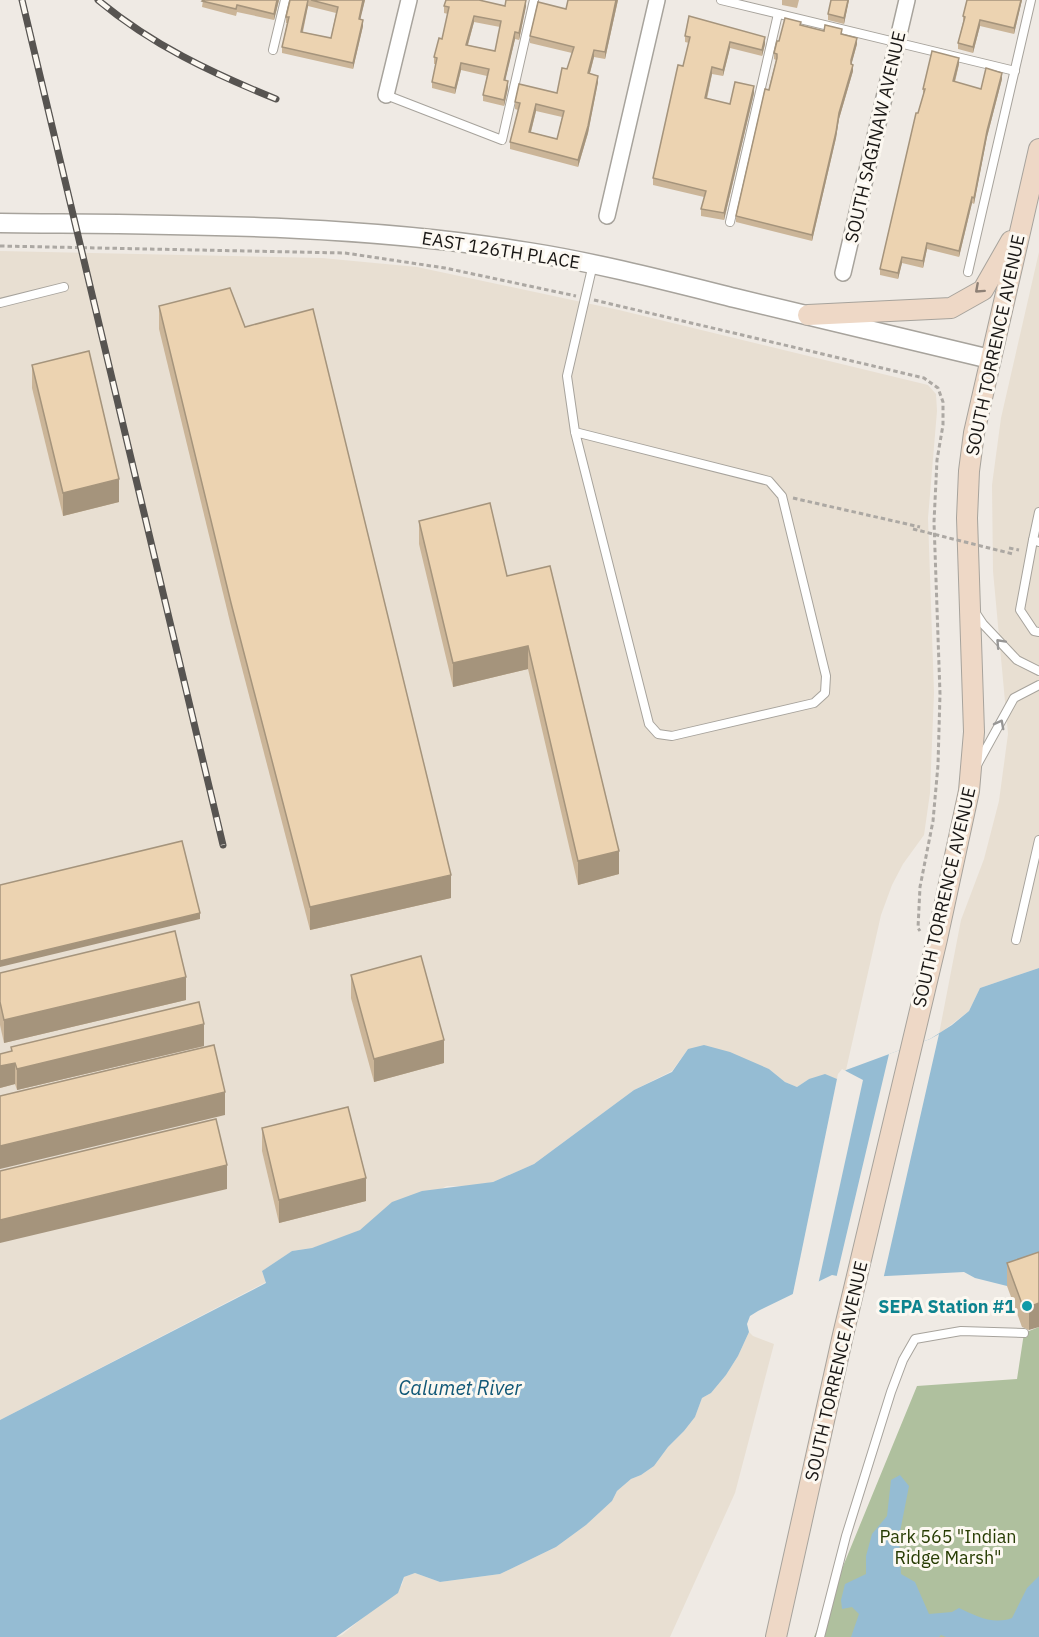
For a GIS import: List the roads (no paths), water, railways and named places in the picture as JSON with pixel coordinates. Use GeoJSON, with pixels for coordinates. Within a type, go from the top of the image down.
{"type":"FeatureCollection","features":[{"type":"Feature","properties":{"kind":"main road","name":"SOUTH TORRENCE AVENUE"},"geometry":{"type":"LineString","coordinates":[[776,1637],[843,1335],[933,955],[971,774],[974,697],[967,527],[969,471],[974,433],[990,359],[1039,149]]}},
{"type":"Feature","properties":{"kind":"main road"},"geometry":{"type":"LineString","coordinates":[[808,315],[951,308],[982,290],[1022,223]]}},
{"type":"Feature","properties":{"kind":"street"},"geometry":{"type":"LineString","coordinates":[[386,95],[409,0]]}},
{"type":"Feature","properties":{"kind":"street"},"geometry":{"type":"LineString","coordinates":[[607,216],[657,0]]}},
{"type":"Feature","properties":{"kind":"street","name":"SOUTH SAGINAW AVENUE"},"geometry":{"type":"LineString","coordinates":[[843,273],[907,0]]}},
{"type":"Feature","properties":{"kind":"street","name":"EAST 126TH PLACE"},"geometry":{"type":"LineString","coordinates":[[0,223],[290,228],[360,232],[528,252],[593,264],[990,359]]}},
{"type":"Feature","properties":{"kind":"lane"},"geometry":{"type":"LineString","coordinates":[[273,50],[285,0]]}},
{"type":"Feature","properties":{"kind":"lane"},"geometry":{"type":"LineString","coordinates":[[386,95],[502,140],[534,0]]}},
{"type":"Feature","properties":{"kind":"lane"},"geometry":{"type":"LineString","coordinates":[[721,0],[1015,71]]}},
{"type":"Feature","properties":{"kind":"lane"},"geometry":{"type":"LineString","coordinates":[[968,272],[1031,0]]}},
{"type":"Feature","properties":{"kind":"lane"},"geometry":{"type":"LineString","coordinates":[[730,222],[778,14]]}},
{"type":"Feature","properties":{"kind":"lane"},"geometry":{"type":"LineString","coordinates":[[575,432],[769,482],[782,496],[826,676],[825,693],[814,703],[672,736],[658,734],[649,724],[575,432],[567,376],[593,264]]}},
{"type":"Feature","properties":{"kind":"lane"},"geometry":{"type":"LineString","coordinates":[[0,303],[64,287]]}},
{"type":"Feature","properties":{"kind":"lane"},"geometry":{"type":"LineString","coordinates":[[1039,512],[1036,541],[1020,610],[1034,631],[1039,632]]}},
{"type":"Feature","properties":{"kind":"lane"},"geometry":{"type":"LineString","coordinates":[[970,605],[983,624],[1017,660],[1039,671]]}},
{"type":"Feature","properties":{"kind":"lane"},"geometry":{"type":"LineString","coordinates":[[971,774],[1014,698],[1039,686]]}},
{"type":"Feature","properties":{"kind":"lane"},"geometry":{"type":"LineString","coordinates":[[1016,940],[1039,840]]}},
{"type":"Feature","properties":{"kind":"lane"},"geometry":{"type":"LineString","coordinates":[[820,1637],[846,1536],[891,1392],[903,1360],[915,1339],[961,1331],[1024,1333]]}},
{"type":"Feature","properties":{"kind":"water","name":"Calumet River"},"geometry":{"type":"Polygon","coordinates":[[[1039,968],[1039,1275],[1007,1286],[975,1278],[964,1272],[848,1278],[832,1275],[758,1311],[750,1316],[747,1324],[749,1332],[738,1356],[711,1393],[702,1398],[695,1417],[684,1431],[654,1466],[631,1479],[617,1491],[612,1501],[586,1525],[556,1547],[500,1574],[440,1582],[415,1573],[404,1577],[398,1593],[336,1637],[0,1637],[0,1420],[266,1283],[262,1271],[292,1251],[312,1248],[360,1230],[392,1202],[422,1191],[493,1182],[534,1164],[634,1090],[672,1072],[688,1049],[704,1045],[730,1052],[769,1069],[785,1082],[797,1087],[809,1079],[825,1074],[837,1079],[846,1070],[930,1039],[952,1025],[969,1011],[980,988],[1039,968]]]}},
{"type":"Feature","properties":{"kind":"water"},"geometry":{"type":"Polygon","coordinates":[[[900,1475],[909,1486],[899,1537],[901,1574],[915,1582],[929,1614],[952,1612],[959,1608],[991,1620],[1012,1618],[1027,1588],[1039,1576],[1039,1637],[946,1637],[941,1635],[939,1637],[851,1637],[859,1614],[852,1607],[842,1609],[841,1600],[845,1584],[866,1574],[866,1556],[872,1534],[887,1516],[891,1480],[900,1475]]]}},
{"type":"Feature","properties":{"kind":"railway"},"geometry":{"type":"LineString","coordinates":[[22,0],[223,845]]}},
{"type":"Feature","properties":{"kind":"railway"},"geometry":{"type":"LineString","coordinates":[[98,0],[140,31],[183,57],[276,99]]}},
{"type":"Feature","properties":{"kind":"place","name":"SEPA Station #1"},"geometry":{"type":"Point","coordinates":[1027,1306]}},
{"type":"Feature","properties":{"kind":"park label","name":"Park 565 \"Indian Ridge Marsh\""},"geometry":{"type":"Point","coordinates":[948,1546]}}]}
